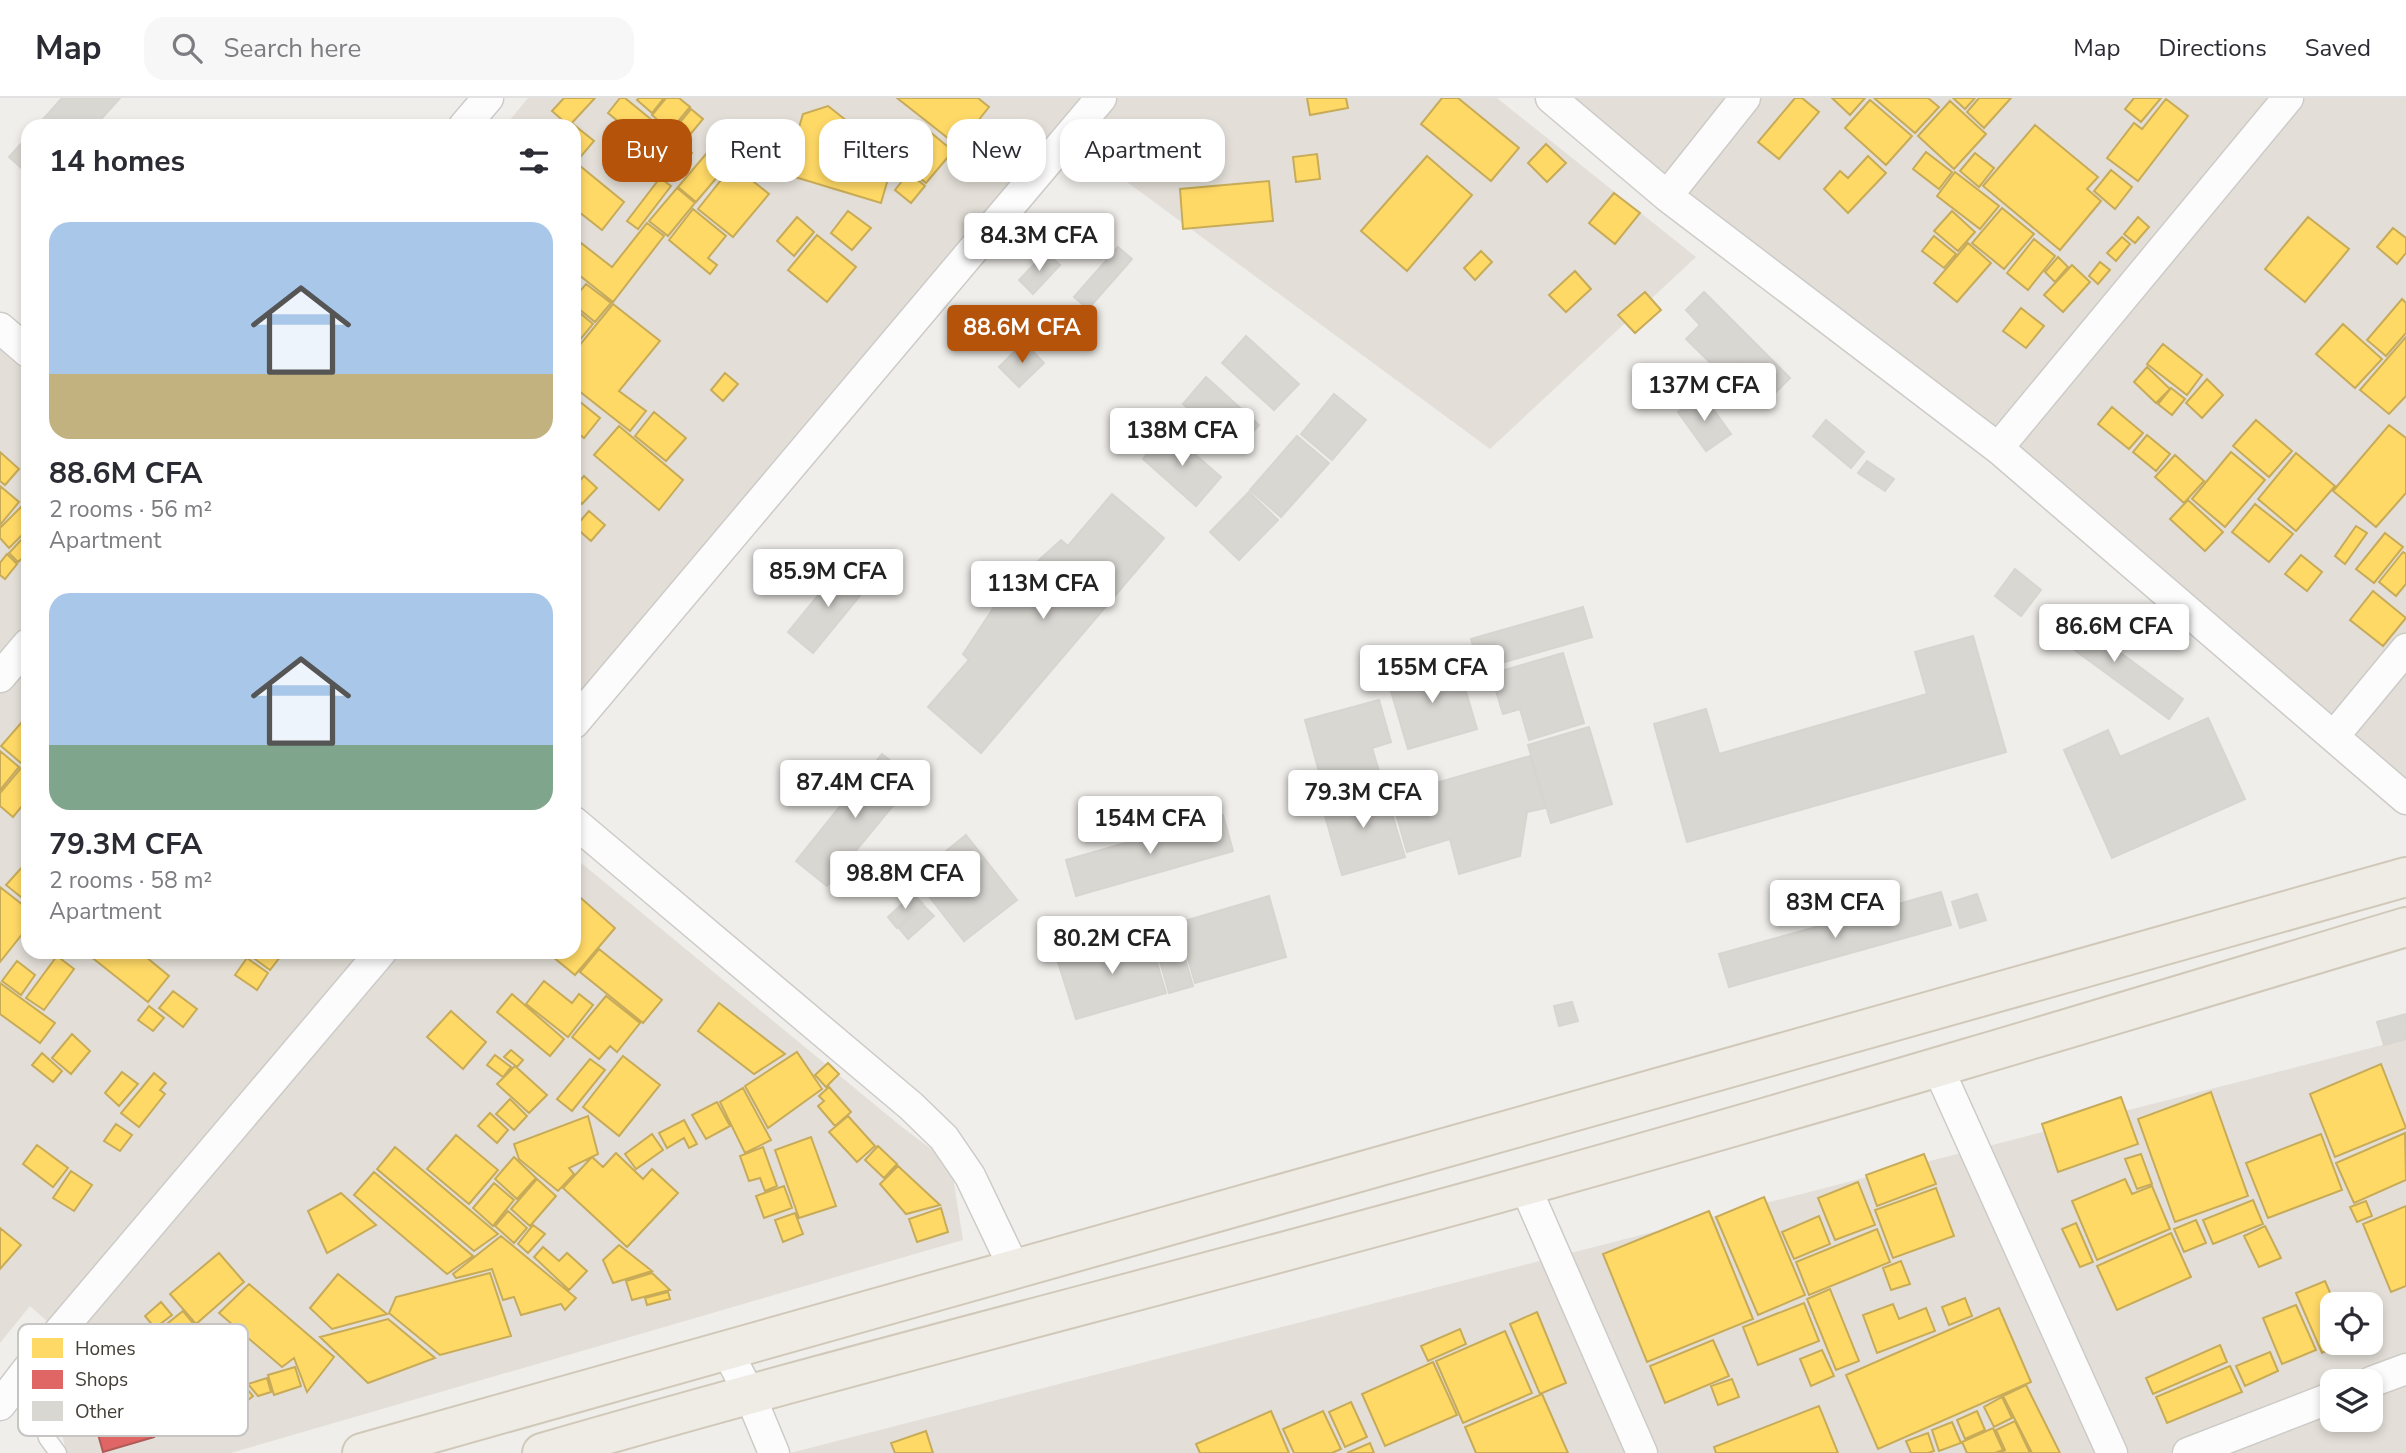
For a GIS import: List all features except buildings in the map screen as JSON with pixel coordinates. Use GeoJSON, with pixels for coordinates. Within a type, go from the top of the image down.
{"type":"FeatureCollection","features":[{"type":"Feature","properties":{"kind":"main road"},"geometry":{"type":"LineString","coordinates":[[362,1453],[2406,877]]}},
{"type":"Feature","properties":{"kind":"main road"},"geometry":{"type":"LineString","coordinates":[[542,1453],[749,1393],[1525,1186],[1938,1068],[2406,927]]}},
{"type":"Feature","properties":{"kind":"street"},"geometry":{"type":"LineString","coordinates":[[470,119],[488,98]]}},
{"type":"Feature","properties":{"kind":"street"},"geometry":{"type":"LineString","coordinates":[[581,715],[1101,98]]}},
{"type":"Feature","properties":{"kind":"street"},"geometry":{"type":"LineString","coordinates":[[1551,98],[1667,196],[1998,448],[2406,799]]}},
{"type":"Feature","properties":{"kind":"street"},"geometry":{"type":"LineString","coordinates":[[1667,196],[1745,98]]}},
{"type":"Feature","properties":{"kind":"street"},"geometry":{"type":"LineString","coordinates":[[1998,448],[2288,98]]}},
{"type":"Feature","properties":{"kind":"street"},"geometry":{"type":"LineString","coordinates":[[0,328],[21,346]]}},
{"type":"Feature","properties":{"kind":"street"},"geometry":{"type":"LineString","coordinates":[[2334,736],[2406,649]]}},
{"type":"Feature","properties":{"kind":"street"},"geometry":{"type":"LineString","coordinates":[[0,677],[21,652]]}},
{"type":"Feature","properties":{"kind":"street"},"geometry":{"type":"LineString","coordinates":[[581,828],[911,1106],[944,1138],[970,1176],[1015,1270]]}},
{"type":"Feature","properties":{"kind":"street"},"geometry":{"type":"LineString","coordinates":[[66,1324],[375,959]]}},
{"type":"Feature","properties":{"kind":"street"},"geometry":{"type":"LineString","coordinates":[[1938,1068],[2112,1453]]}},
{"type":"Feature","properties":{"kind":"street"},"geometry":{"type":"LineString","coordinates":[[1525,1186],[1642,1453]]}},
{"type":"Feature","properties":{"kind":"street"},"geometry":{"type":"LineString","coordinates":[[727,1351],[749,1393],[774,1453]]}},
{"type":"Feature","properties":{"kind":"street"},"geometry":{"type":"LineString","coordinates":[[2383,1378],[2406,1369]]}},
{"type":"Feature","properties":{"kind":"street"},"geometry":{"type":"LineString","coordinates":[[0,1405],[18,1382]]}},
{"type":"Feature","properties":{"kind":"street"},"geometry":{"type":"LineString","coordinates":[[2188,1453],[2320,1402]]}},
{"type":"Feature","properties":{"kind":"lane"},"geometry":{"type":"LineString","coordinates":[[47,1436],[58,1453]]}},
{"type":"Feature","properties":{"kind":"shaded area"},"geometry":{"type":"Polygon","coordinates":[[[528,98],[1497,98],[1696,257],[1490,449],[1127,182],[1225,182],[1225,119],[1060,119],[1060,139],[1046,155],[1046,119],[947,119],[947,182],[1023,182],[581,703],[581,119],[511,119],[528,98]]]}},
{"type":"Feature","properties":{"kind":"shaded area"},"geometry":{"type":"Polygon","coordinates":[[[1567,98],[2406,98],[2406,798],[1567,98]]]}},
{"type":"Feature","properties":{"kind":"shaded area"},"geometry":{"type":"Polygon","coordinates":[[[0,343],[21,360],[21,959],[581,959],[581,863],[902,1127],[951,1164],[963,1240],[231,1453],[66,1453],[62,1436],[248,1436],[248,1324],[50,1324],[30,1306],[0,1343],[0,343]]]}},
{"type":"Feature","properties":{"kind":"shaded area"},"geometry":{"type":"Polygon","coordinates":[[[2406,1039],[2406,1453],[790,1453],[2406,1039]]]}}]}
